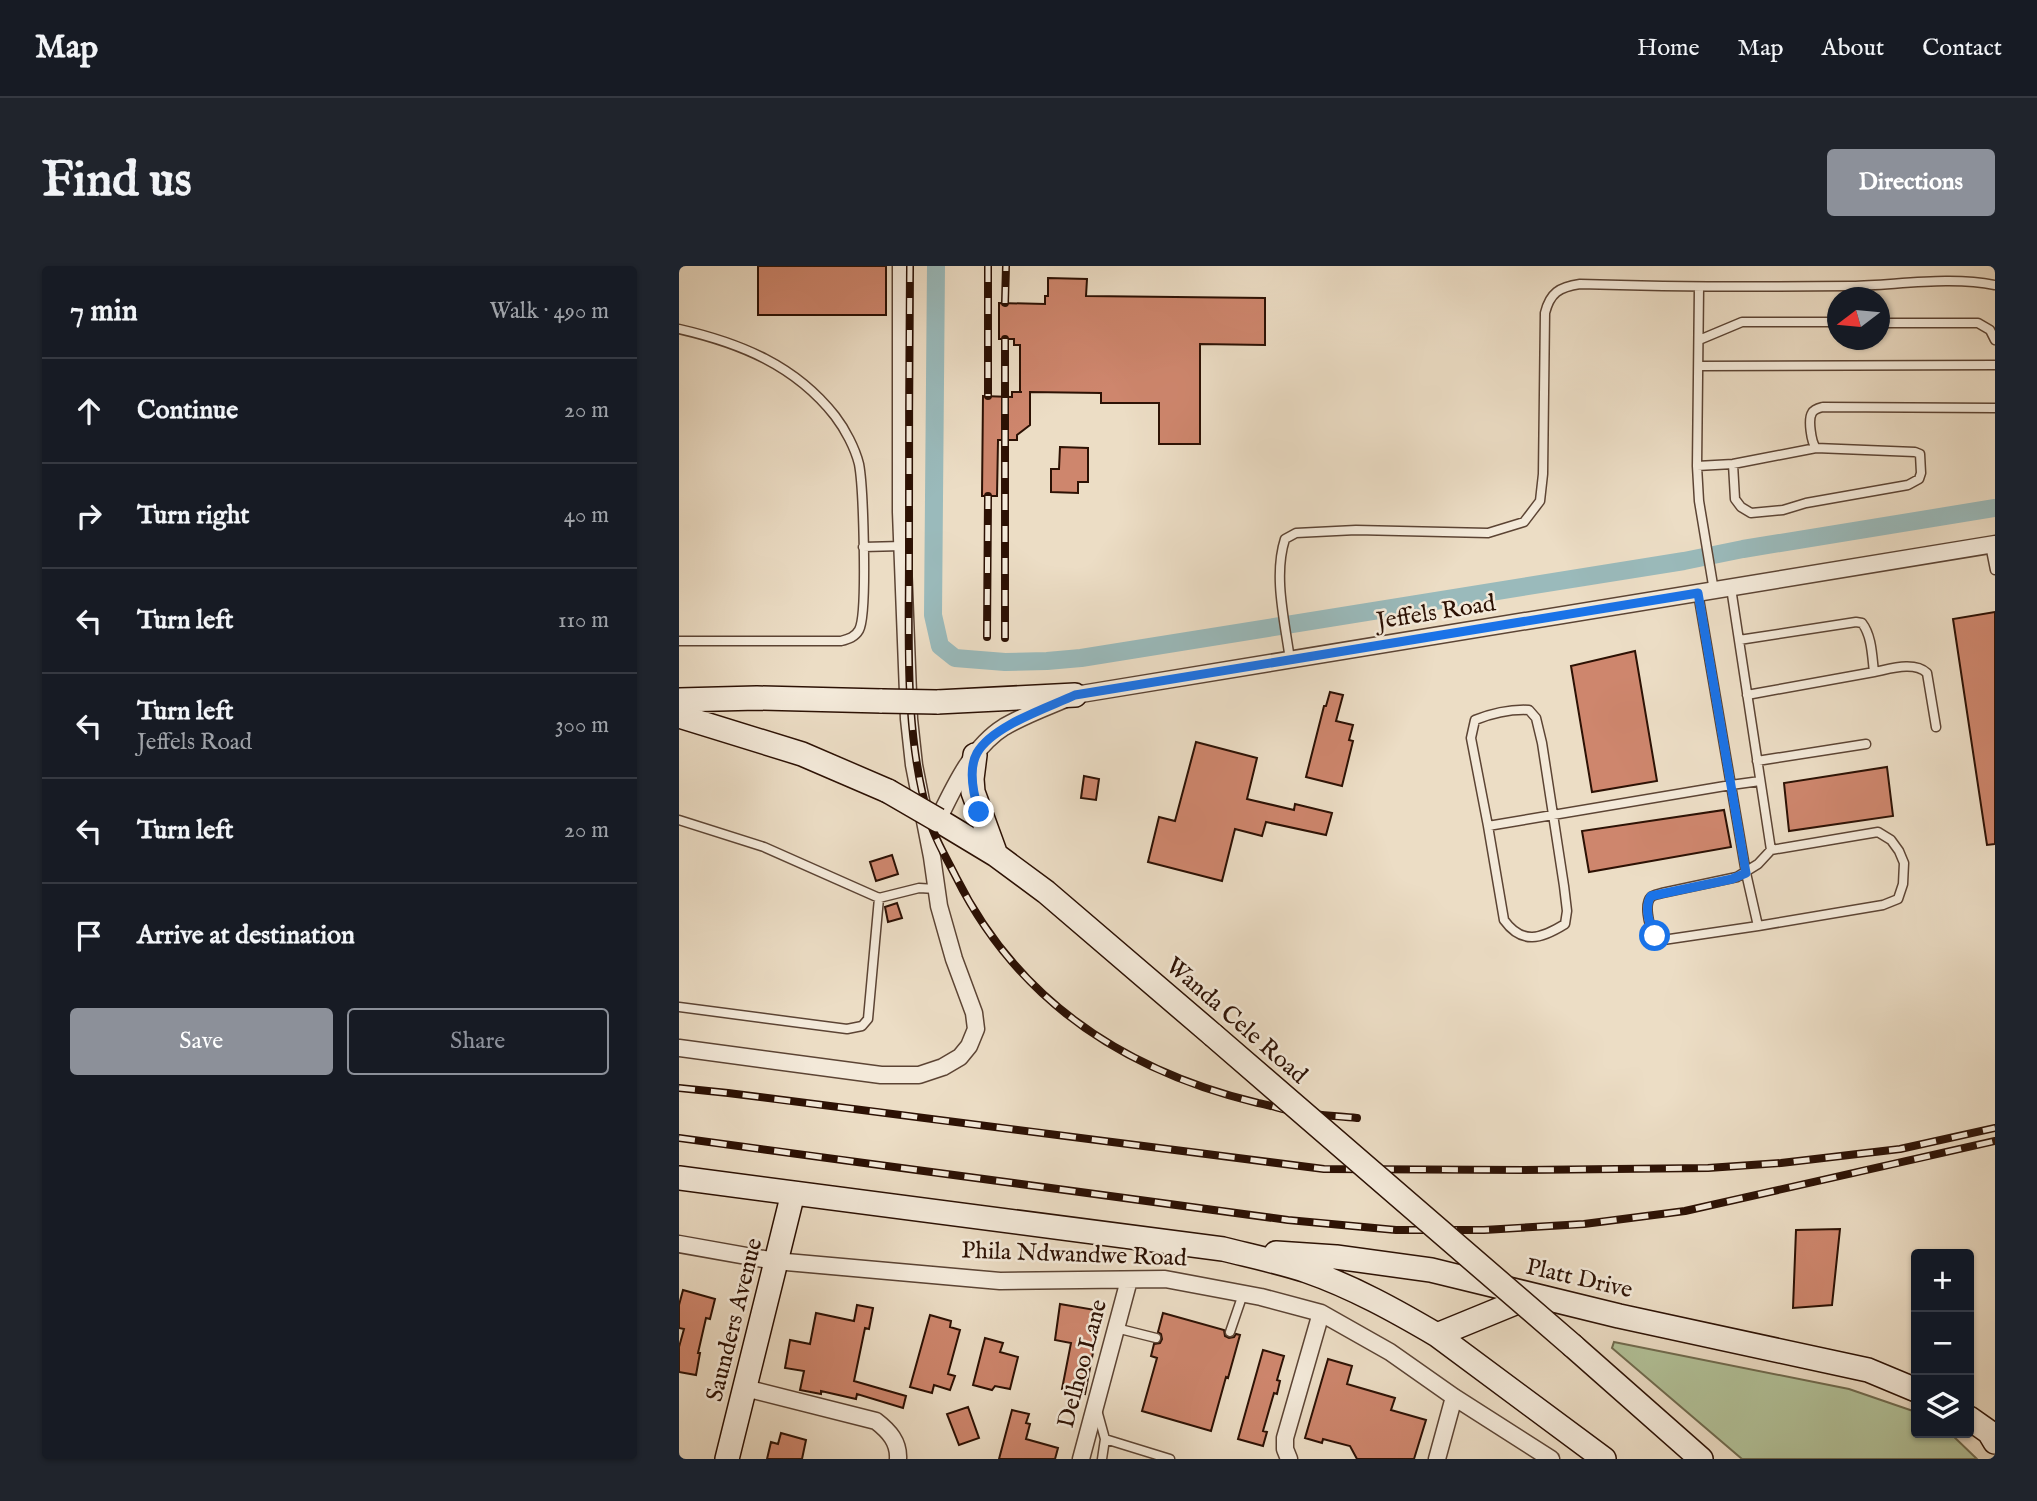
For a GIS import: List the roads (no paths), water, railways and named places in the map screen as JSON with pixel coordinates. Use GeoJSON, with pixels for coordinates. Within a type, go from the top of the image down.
{"type":"FeatureCollection","features":[{"type":"Feature","properties":{"kind":"street"},"geometry":{"type":"LineString","coordinates":[[679,1048],[881,1075],[919,1075],[943,1067],[960,1057],[969,1046],[976,1029],[974,1013],[954,959],[936,889],[914,765],[909,719],[902,546],[901,266]]}},
{"type":"Feature","properties":{"kind":"street","name":"Jeffels Road"},"geometry":{"type":"LineString","coordinates":[[947,826],[951,793],[984,744],[1003,727],[1075,695],[1993,545]]}},
{"type":"Feature","properties":{"kind":"street"},"geometry":{"type":"LineString","coordinates":[[679,700],[757,698],[937,702],[1075,695]]}},
{"type":"Feature","properties":{"kind":"street","name":"Wanda Cele Road"},"geometry":{"type":"LineString","coordinates":[[679,716],[802,754],[888,791],[996,855],[1046,892],[1213,1035],[1701,1459]]}},
{"type":"Feature","properties":{"kind":"street"},"geometry":{"type":"LineString","coordinates":[[975,755],[973,792],[996,855]]}},
{"type":"Feature","properties":{"kind":"street","name":"Phila Ndwandwe Road"},"geometry":{"type":"LineString","coordinates":[[679,1178],[1223,1249],[1307,1271],[1352,1289],[1437,1335],[1604,1459]]}},
{"type":"Feature","properties":{"kind":"street","name":"Saunders Avenue"},"geometry":{"type":"LineString","coordinates":[[727,1459],[793,1193]]}},
{"type":"Feature","properties":{"kind":"street","name":"Phila Ndwandwe Road"},"geometry":{"type":"LineString","coordinates":[[679,1244],[775,1261],[1000,1282],[1165,1279],[1321,1313],[1390,1352],[1551,1459]]}},
{"type":"Feature","properties":{"kind":"street","name":"Platt Drive"},"geometry":{"type":"LineString","coordinates":[[1223,1249],[1336,1257],[1431,1270],[1619,1316],[1868,1370],[1911,1388]]}},
{"type":"Feature","properties":{"kind":"street","name":"Delhoo Lane"},"geometry":{"type":"LineString","coordinates":[[1081,1459],[1129,1280]]}},
{"type":"Feature","properties":{"kind":"street"},"geometry":{"type":"LineString","coordinates":[[1437,1335],[1532,1296]]}},
{"type":"Feature","properties":{"kind":"street"},"geometry":{"type":"LineString","coordinates":[[1289,1459],[1285,1438],[1321,1313]]}},
{"type":"Feature","properties":{"kind":"street"},"geometry":{"type":"LineString","coordinates":[[745,1388],[876,1421],[889,1432],[899,1450],[898,1459]]}},
{"type":"Feature","properties":{"kind":"street"},"geometry":{"type":"LineString","coordinates":[[1437,1459],[1454,1397]]}},
{"type":"Feature","properties":{"kind":"street"},"geometry":{"type":"LineString","coordinates":[[1974,1421],[1993,1434]]}},
{"type":"Feature","properties":{"kind":"lane"},"geometry":{"type":"LineString","coordinates":[[1290,660],[1280,553],[1285,539],[1296,533],[1331,531],[1488,533],[1524,522],[1535,509],[1540,501],[1543,474],[1545,313],[1549,298],[1568,285],[1699,288],[1855,286],[1965,281],[1995,285]]}},
{"type":"Feature","properties":{"kind":"lane"},"geometry":{"type":"LineString","coordinates":[[1699,288],[1697,467],[1706,592],[1731,785],[1758,926]]}},
{"type":"Feature","properties":{"kind":"lane"},"geometry":{"type":"LineString","coordinates":[[1699,340],[1742,322],[1827,322]]}},
{"type":"Feature","properties":{"kind":"lane"},"geometry":{"type":"LineString","coordinates":[[1890,323],[1978,323],[1990,330],[1995,340]]}},
{"type":"Feature","properties":{"kind":"lane"},"geometry":{"type":"LineString","coordinates":[[679,329],[743,348],[786,369],[810,388],[836,417],[859,464],[864,591],[860,629],[852,638],[841,641],[679,641]]}},
{"type":"Feature","properties":{"kind":"lane"},"geometry":{"type":"LineString","coordinates":[[1699,366],[1995,365]]}},
{"type":"Feature","properties":{"kind":"lane"},"geometry":{"type":"LineString","coordinates":[[1816,448],[1811,440],[1811,415],[1813,411],[1823,407],[1995,408]]}},
{"type":"Feature","properties":{"kind":"lane"},"geometry":{"type":"LineString","coordinates":[[1697,467],[1733,464],[1816,448],[1916,452],[1920,454],[1921,473],[1919,478],[1908,485],[1806,503],[1783,510],[1751,513],[1741,508],[1735,499],[1733,464]]}},
{"type":"Feature","properties":{"kind":"lane"},"geometry":{"type":"LineString","coordinates":[[1993,545],[1995,570]]}},
{"type":"Feature","properties":{"kind":"lane"},"geometry":{"type":"LineString","coordinates":[[863,547],[902,546]]}},
{"type":"Feature","properties":{"kind":"lane"},"geometry":{"type":"LineString","coordinates":[[1731,588],[1770,850]]}},
{"type":"Feature","properties":{"kind":"lane"},"geometry":{"type":"LineString","coordinates":[[1739,640],[1851,622],[1862,623],[1868,634],[1874,672]]}},
{"type":"Feature","properties":{"kind":"lane"},"geometry":{"type":"LineString","coordinates":[[1747,695],[1905,667],[1922,669],[1927,673],[1935,727]]}},
{"type":"Feature","properties":{"kind":"lane"},"geometry":{"type":"LineString","coordinates":[[1512,709],[1529,710],[1536,718],[1542,743],[1567,911],[1565,924],[1550,933],[1529,937],[1513,933],[1504,920],[1488,826],[1471,738],[1475,720],[1512,709]]}},
{"type":"Feature","properties":{"kind":"lane"},"geometry":{"type":"LineString","coordinates":[[1757,761],[1865,744]]}},
{"type":"Feature","properties":{"kind":"lane"},"geometry":{"type":"LineString","coordinates":[[1488,826],[1760,780]]}},
{"type":"Feature","properties":{"kind":"lane"},"geometry":{"type":"LineString","coordinates":[[679,820],[764,847],[879,898],[919,888],[936,889]]}},
{"type":"Feature","properties":{"kind":"lane"},"geometry":{"type":"LineString","coordinates":[[1878,832],[1891,839],[1899,851],[1903,863],[1903,884],[1898,899],[1883,905],[1663,940],[1655,936],[1647,907],[1651,896],[1732,879],[1746,873],[1770,850],[1878,832]]}},
{"type":"Feature","properties":{"kind":"lane"},"geometry":{"type":"LineString","coordinates":[[679,1007],[846,1029],[862,1026],[868,1019],[879,898]]}},
{"type":"Feature","properties":{"kind":"lane"},"geometry":{"type":"LineString","coordinates":[[1230,1332],[1243,1294]]}},
{"type":"Feature","properties":{"kind":"lane"},"geometry":{"type":"LineString","coordinates":[[1116,1328],[1156,1338]]}},
{"type":"Feature","properties":{"kind":"lane"},"geometry":{"type":"LineString","coordinates":[[1096,1405],[1105,1439],[1102,1459]]}},
{"type":"Feature","properties":{"kind":"lane"},"geometry":{"type":"LineString","coordinates":[[1105,1439],[1170,1459]]}},
{"type":"Feature","properties":{"kind":"lane"},"geometry":{"type":"LineString","coordinates":[[1135,1459],[1137,1449]]}},
{"type":"Feature","properties":{"kind":"waterway"},"geometry":{"type":"LineString","coordinates":[[936,266],[933,615],[940,646],[955,658],[1005,662],[1081,658],[1995,508]]}},
{"type":"Feature","properties":{"kind":"railway"},"geometry":{"type":"LineString","coordinates":[[910,266],[910,690],[922,790],[938,843],[981,921],[1011,960],[1044,995],[1080,1024],[1120,1050],[1163,1072],[1209,1089],[1291,1111],[1357,1118]]}},
{"type":"Feature","properties":{"kind":"railway"},"geometry":{"type":"LineString","coordinates":[[988,266],[988,396]]}},
{"type":"Feature","properties":{"kind":"railway"},"geometry":{"type":"LineString","coordinates":[[1005,303],[1006,266]]}},
{"type":"Feature","properties":{"kind":"railway"},"geometry":{"type":"LineString","coordinates":[[1005,339],[1005,638]]}},
{"type":"Feature","properties":{"kind":"railway"},"geometry":{"type":"LineString","coordinates":[[987,637],[988,496]]}},
{"type":"Feature","properties":{"kind":"railway"},"geometry":{"type":"LineString","coordinates":[[679,1088],[1324,1169],[1708,1168],[1781,1163],[1900,1149],[1995,1128]]}},
{"type":"Feature","properties":{"kind":"railway"},"geometry":{"type":"LineString","coordinates":[[679,1138],[1288,1220],[1396,1230],[1484,1230],[1584,1224],[1685,1211],[1995,1141]]}}]}
